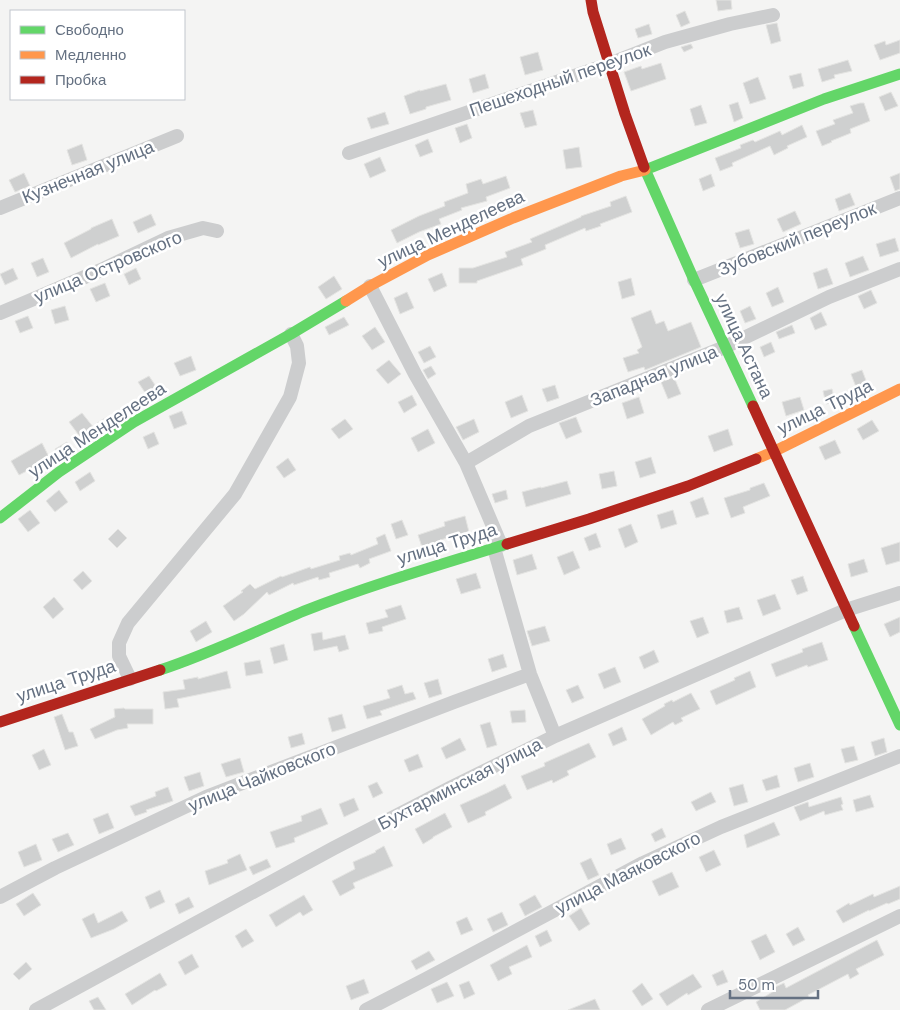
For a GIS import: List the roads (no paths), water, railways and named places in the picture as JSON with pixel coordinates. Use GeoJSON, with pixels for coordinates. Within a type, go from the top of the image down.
{"type":"FeatureCollection","features":[{"type":"Feature","properties":{"kind":"street","name":"улица Астана"},"geometry":{"type":"LineString","coordinates":[[591,0],[625,114],[646,170],[694,280],[775,451],[900,725]]}},
{"type":"Feature","properties":{"kind":"street","name":"Пешеходный переулок"},"geometry":{"type":"LineString","coordinates":[[349,153],[609,64],[665,42],[730,24],[773,15]]}},
{"type":"Feature","properties":{"kind":"street","name":"улица Менделеева"},"geometry":{"type":"LineString","coordinates":[[0,518],[59,472],[134,422],[291,334],[370,286],[428,255],[513,218],[621,176],[646,170],[824,98],[900,74]]}},
{"type":"Feature","properties":{"kind":"street","name":"Кузнечная улица"},"geometry":{"type":"LineString","coordinates":[[0,208],[176,136]]}},
{"type":"Feature","properties":{"kind":"street","name":"Зубовский переулок"},"geometry":{"type":"LineString","coordinates":[[694,280],[900,198]]}},
{"type":"Feature","properties":{"kind":"street","name":"улица Островского"},"geometry":{"type":"LineString","coordinates":[[0,313],[101,270],[168,238],[203,228],[217,231]]}},
{"type":"Feature","properties":{"kind":"street","name":"Западная улица"},"geometry":{"type":"LineString","coordinates":[[466,463],[529,426],[725,347],[829,297],[900,269]]}},
{"type":"Feature","properties":{"kind":"street"},"geometry":{"type":"LineString","coordinates":[[370,286],[415,374],[466,463],[498,547],[530,674],[555,736]]}},
{"type":"Feature","properties":{"kind":"street"},"geometry":{"type":"LineString","coordinates":[[130,679],[119,656],[119,643],[128,623],[235,494],[290,397],[299,363],[297,346],[291,334]]}},
{"type":"Feature","properties":{"kind":"street","name":"улица Труда"},"geometry":{"type":"LineString","coordinates":[[0,722],[174,665],[305,611],[405,575],[589,519],[679,489],[775,451],[900,390]]}},
{"type":"Feature","properties":{"kind":"street","name":"Бухтарминская улица"},"geometry":{"type":"LineString","coordinates":[[36,1010],[334,848],[555,736],[846,610],[900,593]]}},
{"type":"Feature","properties":{"kind":"street","name":"улица Чайковского"},"geometry":{"type":"LineString","coordinates":[[0,897],[55,868],[206,797],[530,674]]}},
{"type":"Feature","properties":{"kind":"street","name":"улица Маяковского"},"geometry":{"type":"LineString","coordinates":[[366,1010],[643,863],[721,826],[900,756]]}},
{"type":"Feature","properties":{"kind":"street"},"geometry":{"type":"LineString","coordinates":[[708,1010],[900,916]]}}]}
